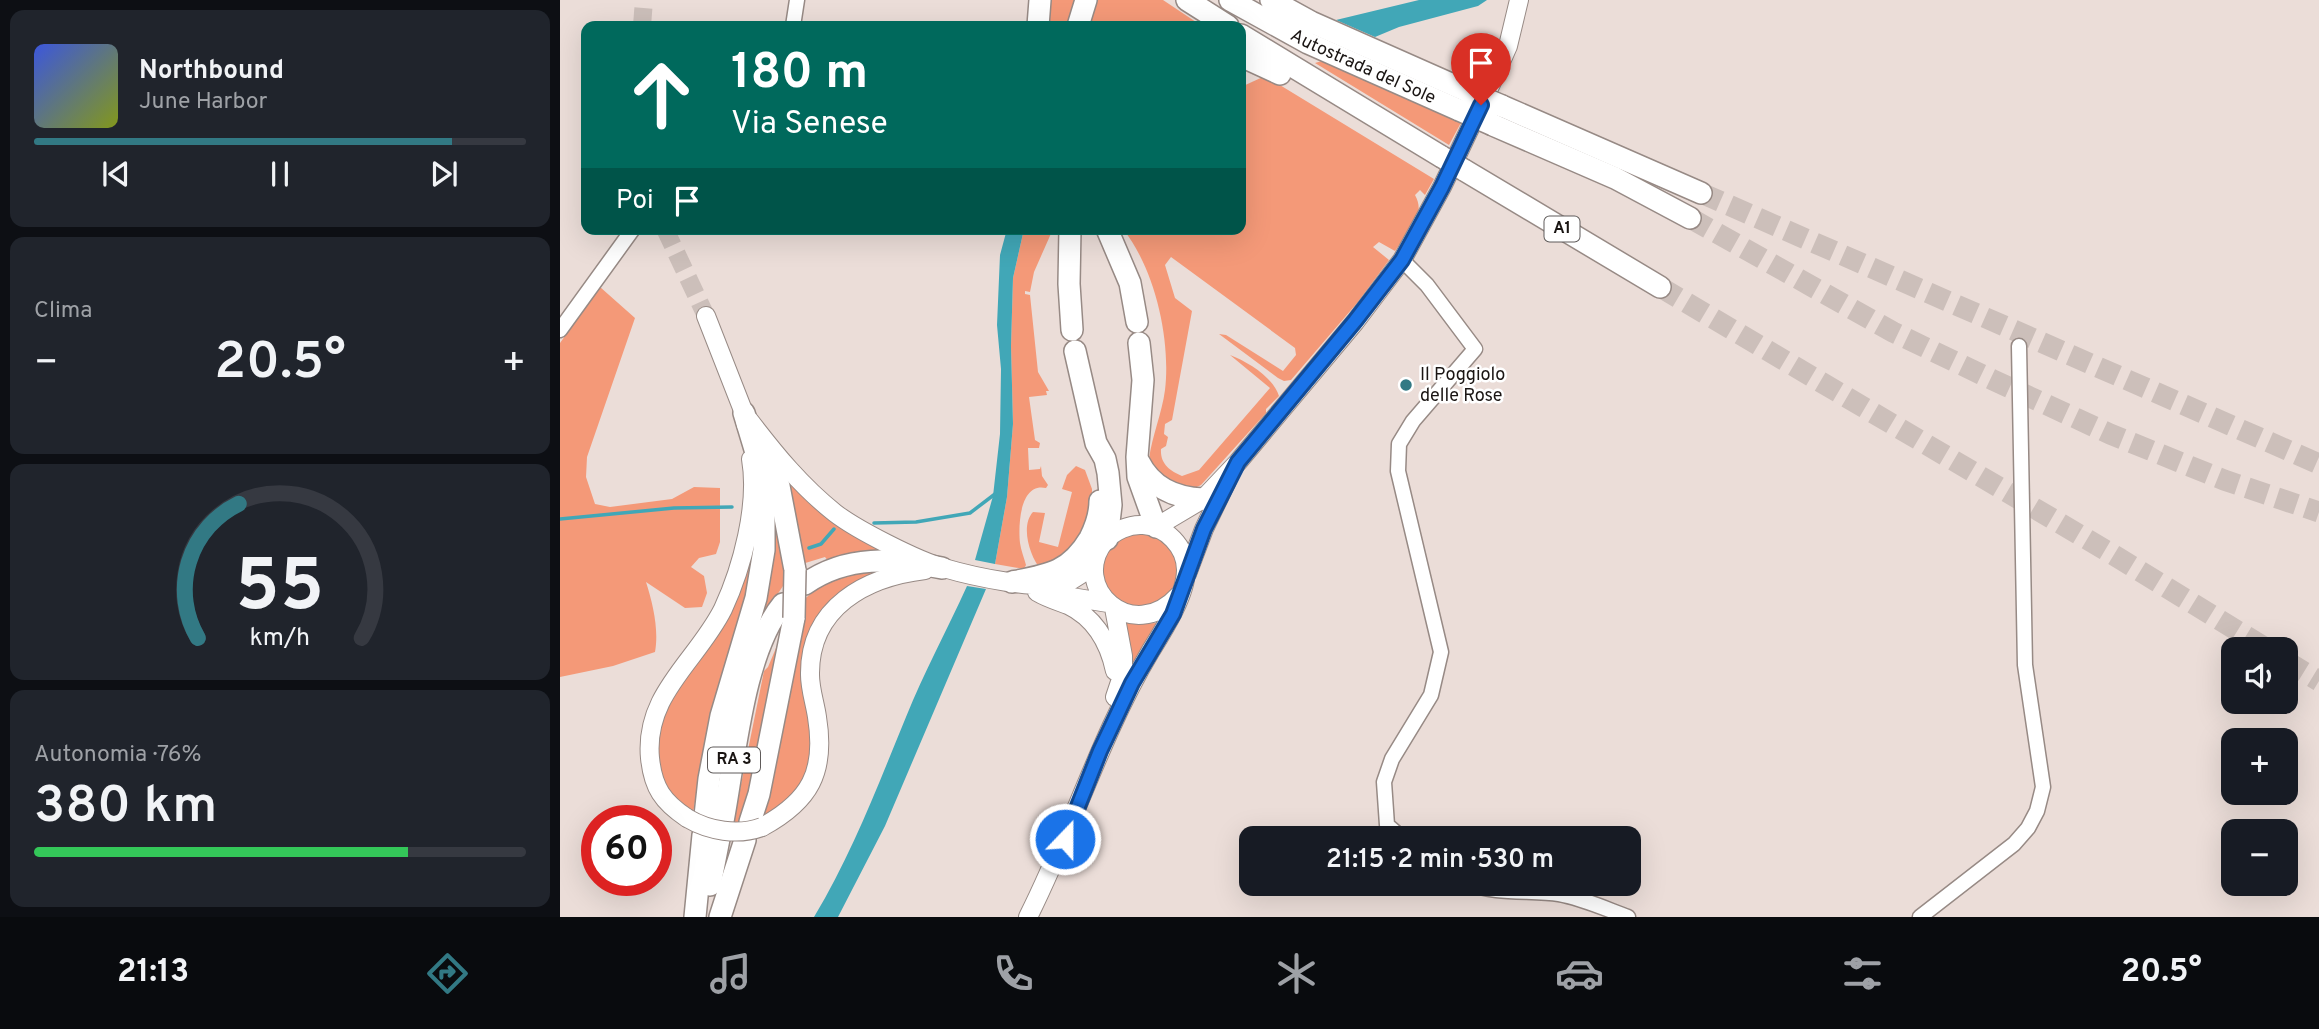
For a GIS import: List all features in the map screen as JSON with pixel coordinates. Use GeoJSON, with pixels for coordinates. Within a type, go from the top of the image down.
{"type":"FeatureCollection","features":[{"type":"Feature","properties":{"kind":"highway"},"geometry":{"type":"LineString","coordinates":[[1038,21],[1040,0]]}},
{"type":"Feature","properties":{"kind":"highway"},"geometry":{"type":"LineString","coordinates":[[1080,21],[1086,0]]}},
{"type":"Feature","properties":{"kind":"highway"},"geometry":{"type":"LineString","coordinates":[[1187,0],[1220,21]]}},
{"type":"Feature","properties":{"kind":"highway","name":"Autostrada del Sole"},"geometry":{"type":"LineString","coordinates":[[1230,0],[1354,65],[1462,97],[1690,218]]}},
{"type":"Feature","properties":{"kind":"highway","name":"Autostrada del Sole"},"geometry":{"type":"LineString","coordinates":[[1271,0],[1313,18]]}},
{"type":"Feature","properties":{"kind":"highway"},"geometry":{"type":"LineString","coordinates":[[1289,0],[1313,18],[1392,54],[1421,64],[1462,97]]}},
{"type":"Feature","properties":{"kind":"highway","name":"Autostrada del Sole"},"geometry":{"type":"LineString","coordinates":[[1246,46],[1464,170],[1660,287]]}},
{"type":"Feature","properties":{"kind":"highway","name":"Autostrada del Sole"},"geometry":{"type":"LineString","coordinates":[[1498,116],[1701,193]]}},
{"type":"Feature","properties":{"kind":"highway"},"geometry":{"type":"LineString","coordinates":[[1069,235],[1072,330]]}},
{"type":"Feature","properties":{"kind":"highway"},"geometry":{"type":"LineString","coordinates":[[1107,235],[1130,283],[1138,332],[1142,397],[1138,477],[1156,527]]}},
{"type":"Feature","properties":{"kind":"highway"},"geometry":{"type":"LineString","coordinates":[[1012,582],[1060,570],[1074,561],[1083,550],[1097,521],[1100,505],[1095,461],[1096,443],[1075,351]]}},
{"type":"Feature","properties":{"kind":"highway"},"geometry":{"type":"LineString","coordinates":[[720,917],[752,830],[788,611],[800,577],[779,486],[744,413]]}},
{"type":"Feature","properties":{"kind":"highway"},"geometry":{"type":"LineString","coordinates":[[695,917],[708,826],[709,779],[721,716],[756,598],[764,551],[764,495],[760,466],[744,413]]}},
{"type":"Feature","properties":{"kind":"highway"},"geometry":{"type":"LineString","coordinates":[[1096,443],[1105,459],[1108,473],[1111,505],[1107,539]]}},
{"type":"Feature","properties":{"kind":"highway"},"geometry":{"type":"LineString","coordinates":[[1137,457],[1143,470],[1163,489],[1175,495],[1203,499]]}},
{"type":"Feature","properties":{"kind":"highway"},"geometry":{"type":"LineString","coordinates":[[800,577],[868,560],[904,561],[942,568]]}},
{"type":"Feature","properties":{"kind":"highway","name":"RA 3"},"geometry":{"type":"LineString","coordinates":[[704,917],[708,826],[758,649],[773,617],[788,611]]}},
{"type":"Feature","properties":{"kind":"main road"},"geometry":{"type":"LineString","coordinates":[[1156,527],[1203,499],[1238,462],[1402,260],[1442,187],[1492,82],[1515,21],[1518,0]]}},
{"type":"Feature","properties":{"kind":"main road"},"geometry":{"type":"LineString","coordinates":[[706,316],[744,413],[752,466],[751,512],[736,578],[710,631],[662,698],[651,727],[649,750],[651,773],[658,791],[670,807],[708,826]]}},
{"type":"Feature","properties":{"kind":"main road"},"geometry":{"type":"LineString","coordinates":[[744,413],[800,482],[838,514],[885,542],[942,568],[1012,582],[1063,583],[1074,579],[1095,562],[1107,539],[1124,527],[1142,525],[1156,527],[1169,535],[1180,547],[1186,578]]}},
{"type":"Feature","properties":{"kind":"main road"},"geometry":{"type":"LineString","coordinates":[[1028,917],[1065,839],[1100,751],[1132,683],[1173,614],[1204,529],[1238,462]]}},
{"type":"Feature","properties":{"kind":"main road"},"geometry":{"type":"LineString","coordinates":[[1095,562],[1097,584],[1111,605],[1123,656],[1123,673],[1100,751]]}},
{"type":"Feature","properties":{"kind":"main road"},"geometry":{"type":"LineString","coordinates":[[708,826],[703,826],[724,831],[752,830],[792,809],[804,796],[814,779],[820,748],[810,675],[813,650],[826,622],[849,596],[866,584],[896,575],[942,568]]}},
{"type":"Feature","properties":{"kind":"main road"},"geometry":{"type":"LineString","coordinates":[[1012,582],[1037,592],[1111,605],[1127,614],[1142,616],[1169,606],[1179,596]]}},
{"type":"Feature","properties":{"kind":"main road"},"geometry":{"type":"LineString","coordinates":[[1037,592],[1087,617],[1101,633],[1111,651],[1117,689]]}},
{"type":"Feature","properties":{"kind":"street"},"geometry":{"type":"LineString","coordinates":[[794,21],[797,0]]}},
{"type":"Feature","properties":{"kind":"street"},"geometry":{"type":"LineString","coordinates":[[560,330],[629,235]]}},
{"type":"Feature","properties":{"kind":"street"},"geometry":{"type":"LineString","coordinates":[[1388,826],[1384,782],[1392,759],[1431,695],[1441,652],[1398,471],[1399,444],[1413,421],[1475,349],[1427,285],[1402,260]]}},
{"type":"Feature","properties":{"kind":"street"},"geometry":{"type":"LineString","coordinates":[[1920,917],[2014,844],[2032,820],[2043,787],[2025,665],[2019,346]]}},
{"type":"Feature","properties":{"kind":"street"},"geometry":{"type":"LineString","coordinates":[[1567,896],[1628,917]]}},
{"type":"Feature","properties":{"kind":"shaded area"},"geometry":{"type":"Polygon","coordinates":[[[1047,0],[1075,0],[1069,21],[1046,21],[1047,0]]]}},
{"type":"Feature","properties":{"kind":"shaded area"},"geometry":{"type":"Polygon","coordinates":[[[1096,0],[1163,0],[1194,21],[1090,21],[1096,0]]]}},
{"type":"Feature","properties":{"kind":"shaded area"},"geometry":{"type":"Polygon","coordinates":[[[1325,60],[1463,119],[1449,145],[1315,63],[1325,60]]]}},
{"type":"Feature","properties":{"kind":"shaded area"},"geometry":{"type":"Polygon","coordinates":[[[1265,76],[1434,179],[1425,195],[1420,190],[1415,195],[1419,210],[1410,231],[1395,251],[1379,242],[1373,247],[1389,260],[1357,303],[1291,380],[1278,378],[1219,334],[1226,335],[1283,371],[1296,355],[1295,348],[1171,257],[1165,265],[1175,298],[1192,311],[1172,420],[1165,424],[1164,434],[1168,437],[1161,454],[1167,466],[1182,476],[1199,470],[1270,388],[1230,355],[1266,377],[1279,396],[1201,485],[1193,488],[1178,487],[1165,478],[1149,459],[1165,390],[1163,328],[1152,284],[1127,235],[1246,235],[1246,85],[1265,76]]]}},
{"type":"Feature","properties":{"kind":"shaded area"},"geometry":{"type":"Polygon","coordinates":[[[1023,235],[1050,235],[1034,272],[1030,292],[1025,291],[1025,294],[1030,295],[1038,372],[1049,391],[1046,391],[1047,395],[1029,397],[1035,440],[1040,443],[1039,448],[1028,448],[1029,470],[1040,469],[1041,466],[1042,476],[1048,485],[1031,492],[1022,506],[1019,535],[1026,565],[1024,569],[995,564],[1007,497],[1013,424],[1013,278],[1023,235]]]}},
{"type":"Feature","properties":{"kind":"shaded area"},"geometry":{"type":"Polygon","coordinates":[[[600,287],[635,318],[587,457],[586,477],[595,504],[610,507],[672,499],[694,487],[720,488],[720,542],[716,554],[699,558],[691,567],[704,576],[707,593],[702,607],[685,608],[646,582],[655,617],[655,652],[613,666],[560,677],[560,343],[600,287]]]}},
{"type":"Feature","properties":{"kind":"shaded area"},"geometry":{"type":"Polygon","coordinates":[[[776,463],[884,550],[855,552],[828,561],[825,557],[802,564],[776,463]]]}},
{"type":"Feature","properties":{"kind":"shaded area"},"geometry":{"type":"Polygon","coordinates":[[[1076,466],[1085,470],[1092,489],[1092,504],[1088,504],[1085,530],[1072,553],[1041,570],[1028,541],[1029,518],[1033,512],[1045,513],[1039,542],[1058,547],[1072,492],[1062,489],[1067,475],[1076,466]]]}},
{"type":"Feature","properties":{"kind":"shaded area"},"geometry":{"type":"Polygon","coordinates":[[[770,501],[783,527],[785,583],[755,628],[770,501]]]}},
{"type":"Feature","properties":{"kind":"shaded area"},"geometry":{"type":"Polygon","coordinates":[[[1140,534],[1161,540],[1171,550],[1177,571],[1171,592],[1161,602],[1140,608],[1119,602],[1109,592],[1103,571],[1109,550],[1119,540],[1140,534]]]}},
{"type":"Feature","properties":{"kind":"shaded area"},"geometry":{"type":"Polygon","coordinates":[[[755,539],[753,580],[703,758],[693,813],[679,805],[666,789],[655,753],[660,718],[755,539]]]}},
{"type":"Feature","properties":{"kind":"shaded area"},"geometry":{"type":"Polygon","coordinates":[[[892,567],[817,624],[815,713],[809,760],[795,795],[760,821],[802,601],[834,579],[892,567]]]}},
{"type":"Feature","properties":{"kind":"shaded area"},"geometry":{"type":"Polygon","coordinates":[[[1124,621],[1136,624],[1157,623],[1122,689],[1124,621]]]}},
{"type":"Feature","properties":{"kind":"shaded area"},"geometry":{"type":"Polygon","coordinates":[[[784,629],[746,824],[733,824],[764,671],[784,629]]]}},
{"type":"Feature","properties":{"kind":"water"},"geometry":{"type":"Polygon","coordinates":[[[1419,0],[1487,0],[1478,6],[1399,27],[1375,37],[1336,20],[1419,0]]]}},
{"type":"Feature","properties":{"kind":"water"},"geometry":{"type":"Polygon","coordinates":[[[1005,235],[1023,235],[1013,278],[1013,424],[1007,497],[995,564],[975,560],[993,496],[1000,434],[1001,369],[997,325],[1000,255],[1005,235]]]}},
{"type":"Feature","properties":{"kind":"water"},"geometry":{"type":"Polygon","coordinates":[[[967,586],[986,589],[885,826],[838,917],[814,917],[852,844],[913,700],[967,586]]]}},
{"type":"Feature","properties":{"kind":"waterway"},"geometry":{"type":"LineString","coordinates":[[874,523],[916,522],[970,513],[995,494]]}},
{"type":"Feature","properties":{"kind":"waterway"},"geometry":{"type":"LineString","coordinates":[[560,519],[674,508],[732,507]]}},
{"type":"Feature","properties":{"kind":"waterway"},"geometry":{"type":"LineString","coordinates":[[809,548],[821,544],[834,529]]}},
{"type":"Feature","properties":{"kind":"tunnel"},"geometry":{"type":"LineString","coordinates":[[642,21],[644,0]]}},
{"type":"Feature","properties":{"kind":"tunnel"},"geometry":{"type":"LineString","coordinates":[[1701,193],[2319,464]]}},
{"type":"Feature","properties":{"kind":"tunnel"},"geometry":{"type":"LineString","coordinates":[[1690,218],[1893,332],[1993,380],[2110,434],[2224,480],[2319,512]]}},
{"type":"Feature","properties":{"kind":"tunnel"},"geometry":{"type":"LineString","coordinates":[[668,235],[706,316]]}},
{"type":"Feature","properties":{"kind":"tunnel"},"geometry":{"type":"LineString","coordinates":[[1660,287],[2247,637]]}},
{"type":"Feature","properties":{"kind":"tunnel"},"geometry":{"type":"LineString","coordinates":[[2298,668],[2319,681]]}},
{"type":"Feature","properties":{"kind":"place","name":"Il Poggiolo delle Rose"},"geometry":{"type":"Point","coordinates":[1406,385]}},
{"type":"Feature","properties":{"kind":"route"},"geometry":{"type":"LineString","coordinates":[[1065,839],[1100,751],[1132,683],[1173,614],[1204,529],[1238,462],[1402,260],[1442,187],[1481,105]]}}]}
